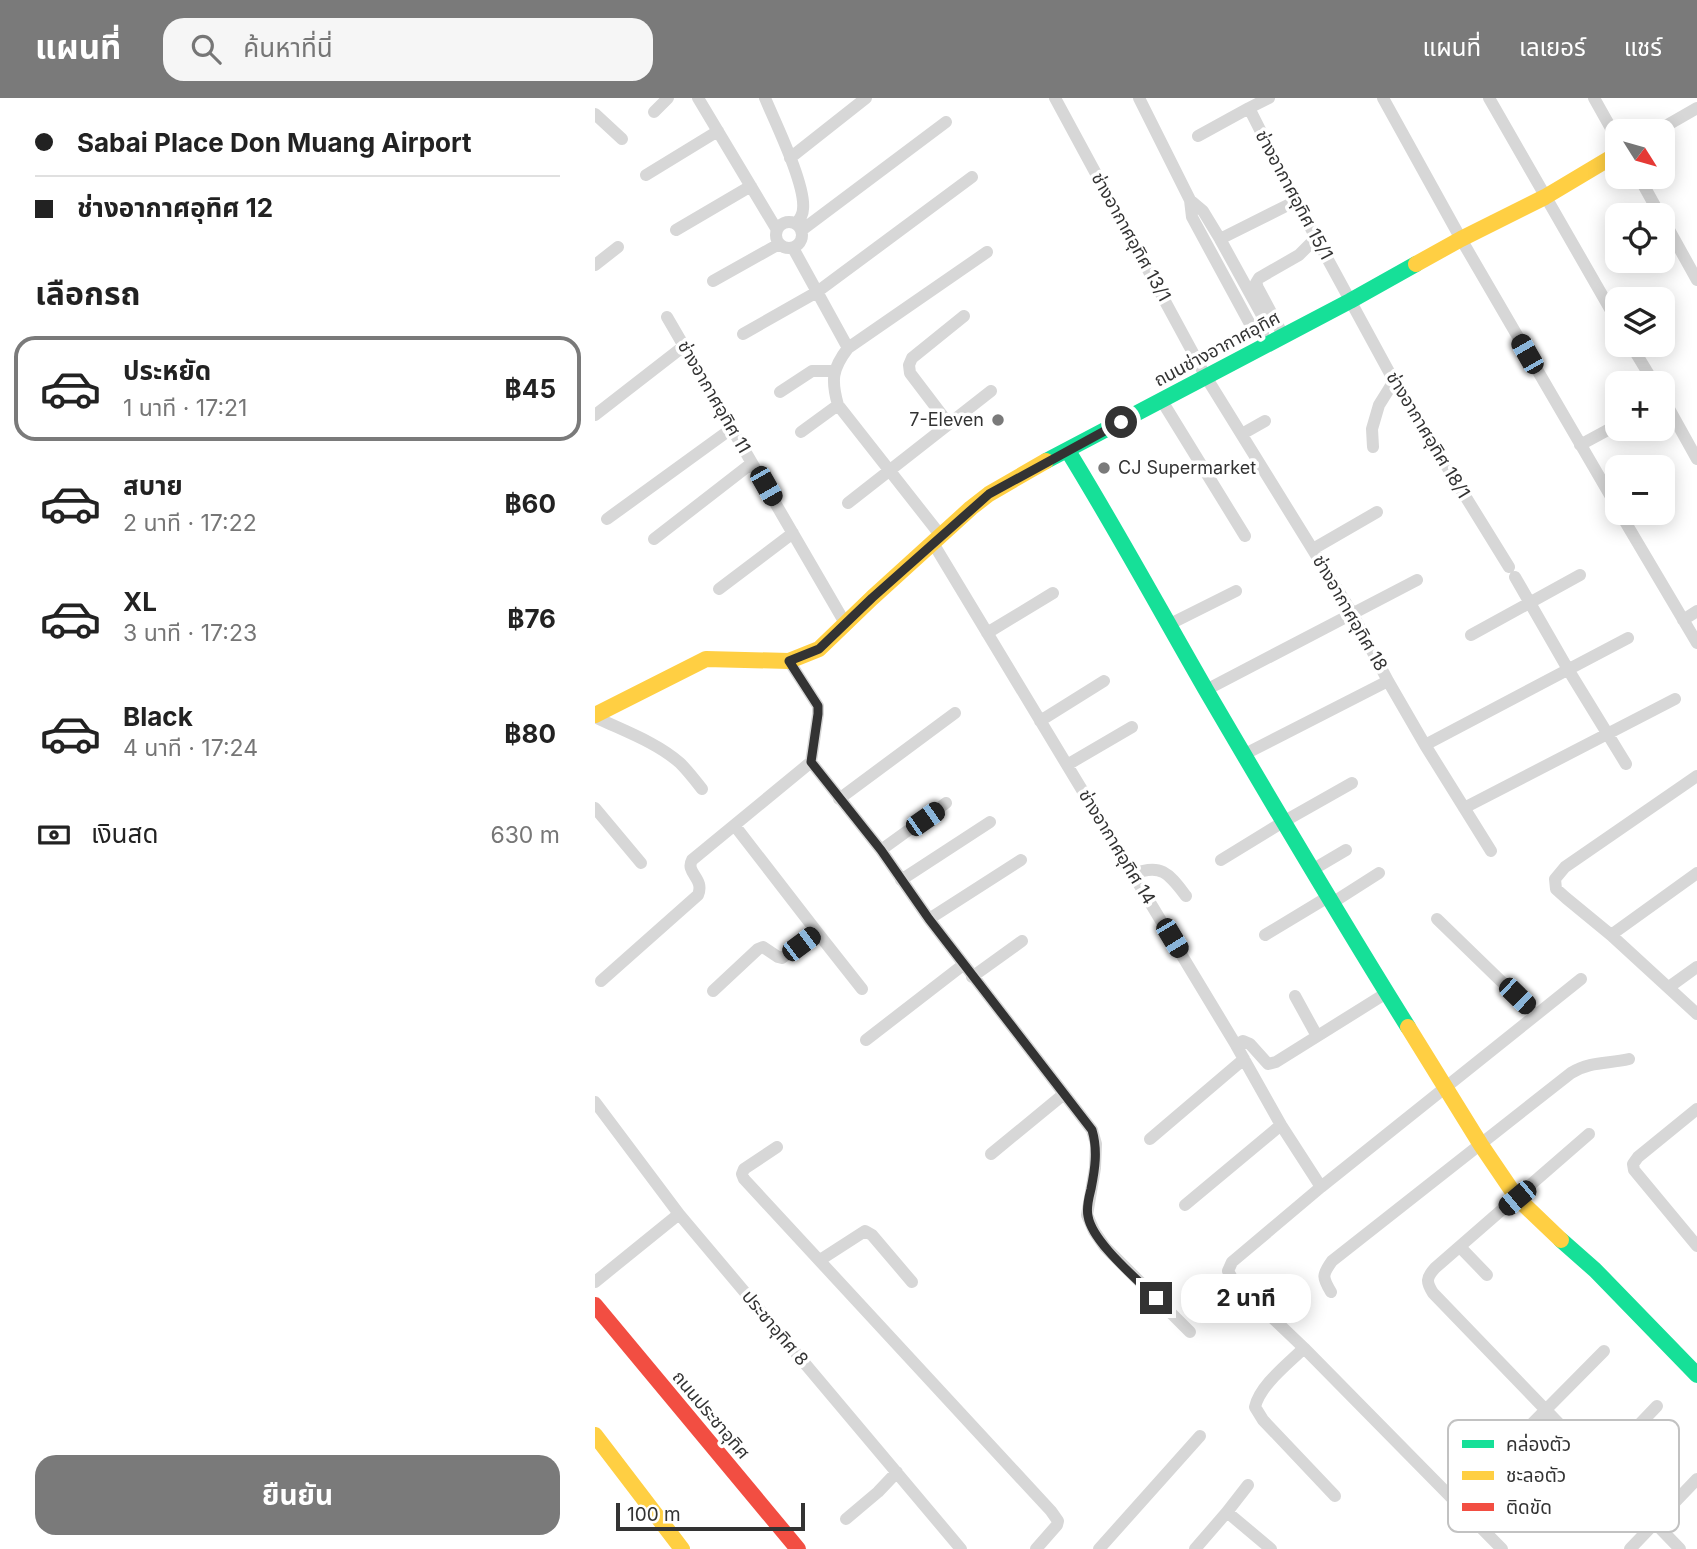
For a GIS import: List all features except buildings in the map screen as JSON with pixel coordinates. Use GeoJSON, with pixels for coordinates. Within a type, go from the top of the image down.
{"type":"FeatureCollection","features":[{"type":"Feature","properties":{"kind":"street"},"geometry":{"type":"LineString","coordinates":[[654,112],[669,98]]}},
{"type":"Feature","properties":{"kind":"street"},"geometry":{"type":"LineString","coordinates":[[698,98],[777,230]]}},
{"type":"Feature","properties":{"kind":"street"},"geometry":{"type":"LineString","coordinates":[[765,98],[790,158],[803,200],[799,227],[803,237],[793,248],[779,244],[776,238],[777,230],[782,224],[789,222],[799,227]]}},
{"type":"Feature","properties":{"kind":"street"},"geometry":{"type":"LineString","coordinates":[[790,158],[866,98]]}},
{"type":"Feature","properties":{"kind":"street","name":"ช่างอากาศอุทิศ 13/1"},"geometry":{"type":"LineString","coordinates":[[1055,98],[1206,376]]}},
{"type":"Feature","properties":{"kind":"street"},"geometry":{"type":"LineString","coordinates":[[1139,98],[1190,200],[1192,217],[1250,324],[1264,337]]}},
{"type":"Feature","properties":{"kind":"street","name":"ช่างอากาศอุทิศ 15/1"},"geometry":{"type":"LineString","coordinates":[[1269,98],[1249,108],[1350,301]]}},
{"type":"Feature","properties":{"kind":"street"},"geometry":{"type":"LineString","coordinates":[[1383,98],[1461,239],[1605,487]]}},
{"type":"Feature","properties":{"kind":"street"},"geometry":{"type":"LineString","coordinates":[[1489,98],[1605,300]]}},
{"type":"Feature","properties":{"kind":"street"},"geometry":{"type":"LineString","coordinates":[[1594,98],[1606,119]]}},
{"type":"Feature","properties":{"kind":"street"},"geometry":{"type":"LineString","coordinates":[[1198,136],[1249,108]]}},
{"type":"Feature","properties":{"kind":"street"},"geometry":{"type":"LineString","coordinates":[[1675,121],[1697,108]]}},
{"type":"Feature","properties":{"kind":"street"},"geometry":{"type":"LineString","coordinates":[[597,120],[622,139]]}},
{"type":"Feature","properties":{"kind":"street"},"geometry":{"type":"LineString","coordinates":[[799,227],[946,122]]}},
{"type":"Feature","properties":{"kind":"street"},"geometry":{"type":"LineString","coordinates":[[646,175],[718,131]]}},
{"type":"Feature","properties":{"kind":"street","name":"ถนนช่างอากาศอุทิศ"},"geometry":{"type":"LineString","coordinates":[[595,716],[706,659],[789,661],[819,649],[989,494],[1206,376],[1264,337],[1283,335],[1350,301],[1461,239],[1545,197],[1605,161]]}},
{"type":"Feature","properties":{"kind":"street"},"geometry":{"type":"LineString","coordinates":[[743,334],[817,292],[972,177]]}},
{"type":"Feature","properties":{"kind":"street"},"geometry":{"type":"LineString","coordinates":[[676,230],[751,186]]}},
{"type":"Feature","properties":{"kind":"street"},"geometry":{"type":"LineString","coordinates":[[1190,200],[1203,211],[1263,317],[1264,337]]}},
{"type":"Feature","properties":{"kind":"street"},"geometry":{"type":"LineString","coordinates":[[1220,239],[1296,201]]}},
{"type":"Feature","properties":{"kind":"street"},"geometry":{"type":"LineString","coordinates":[[1283,335],[1256,282],[1299,255],[1316,238]]}},
{"type":"Feature","properties":{"kind":"street"},"geometry":{"type":"LineString","coordinates":[[1675,242],[1697,280]]}},
{"type":"Feature","properties":{"kind":"street"},"geometry":{"type":"LineString","coordinates":[[713,281],[779,244]]}},
{"type":"Feature","properties":{"kind":"street"},"geometry":{"type":"LineString","coordinates":[[595,265],[618,247]]}},
{"type":"Feature","properties":{"kind":"street"},"geometry":{"type":"LineString","coordinates":[[793,248],[848,348]]}},
{"type":"Feature","properties":{"kind":"street"},"geometry":{"type":"LineString","coordinates":[[801,432],[838,405],[833,383],[834,371],[848,348],[987,252]]}},
{"type":"Feature","properties":{"kind":"street","name":"ช่างอากาศอุทิศ 18/1"},"geometry":{"type":"LineString","coordinates":[[1350,301],[1394,381],[1530,601],[1626,764]]}},
{"type":"Feature","properties":{"kind":"street"},"geometry":{"type":"LineString","coordinates":[[949,423],[910,373],[909,365],[912,358],[964,316]]}},
{"type":"Feature","properties":{"kind":"street","name":"ช่างอากาศอุทิศ 11"},"geometry":{"type":"LineString","coordinates":[[667,317],[845,623]]}},
{"type":"Feature","properties":{"kind":"street"},"geometry":{"type":"LineString","coordinates":[[595,415],[684,346]]}},
{"type":"Feature","properties":{"kind":"street"},"geometry":{"type":"LineString","coordinates":[[780,392],[812,371],[834,371]]}},
{"type":"Feature","properties":{"kind":"street","name":"ช่างอากาศอุทิศ 18"},"geometry":{"type":"LineString","coordinates":[[1206,376],[1352,612],[1388,681],[1490,851]]}},
{"type":"Feature","properties":{"kind":"street"},"geometry":{"type":"LineString","coordinates":[[1373,447],[1372,429],[1380,405],[1394,381]]}},
{"type":"Feature","properties":{"kind":"street"},"geometry":{"type":"LineString","coordinates":[[848,503],[991,391]]}},
{"type":"Feature","properties":{"kind":"street"},"geometry":{"type":"LineString","coordinates":[[1162,401],[1245,536]]}},
{"type":"Feature","properties":{"kind":"street","name":"ช่างอากาศอุทิศ 14"},"geometry":{"type":"LineString","coordinates":[[838,405],[937,540],[987,633],[1321,1188]]}},
{"type":"Feature","properties":{"kind":"street"},"geometry":{"type":"LineString","coordinates":[[1675,420],[1697,459]]}},
{"type":"Feature","properties":{"kind":"street"},"geometry":{"type":"LineString","coordinates":[[1242,434],[1265,421]]}},
{"type":"Feature","properties":{"kind":"street"},"geometry":{"type":"LineString","coordinates":[[607,519],[731,429]]}},
{"type":"Feature","properties":{"kind":"street"},"geometry":{"type":"LineString","coordinates":[[1580,445],[1605,431]]}},
{"type":"Feature","properties":{"kind":"street"},"geometry":{"type":"LineString","coordinates":[[1068,451],[1283,822],[1481,1145],[1517,1198],[1595,1270],[1697,1376]]}},
{"type":"Feature","properties":{"kind":"street"},"geometry":{"type":"LineString","coordinates":[[654,539],[752,463]]}},
{"type":"Feature","properties":{"kind":"street"},"geometry":{"type":"LineString","coordinates":[[1313,549],[1377,512]]}},
{"type":"Feature","properties":{"kind":"street"},"geometry":{"type":"LineString","coordinates":[[1627,525],[1697,643]]}},
{"type":"Feature","properties":{"kind":"street"},"geometry":{"type":"LineString","coordinates":[[719,589],[793,533]]}},
{"type":"Feature","properties":{"kind":"street"},"geometry":{"type":"LineString","coordinates":[[1471,635],[1580,575]]}},
{"type":"Feature","properties":{"kind":"street"},"geometry":{"type":"LineString","coordinates":[[1206,690],[1417,579]]}},
{"type":"Feature","properties":{"kind":"street"},"geometry":{"type":"LineString","coordinates":[[1168,625],[1236,590]]}},
{"type":"Feature","properties":{"kind":"street"},"geometry":{"type":"LineString","coordinates":[[987,633],[1053,593]]}},
{"type":"Feature","properties":{"kind":"street"},"geometry":{"type":"LineString","coordinates":[[1683,620],[1697,611]]}},
{"type":"Feature","properties":{"kind":"street"},"geometry":{"type":"LineString","coordinates":[[1425,745],[1628,638]]}},
{"type":"Feature","properties":{"kind":"street"},"geometry":{"type":"LineString","coordinates":[[601,981],[698,895],[699,883],[690,863],[811,762],[818,706],[789,661]]}},
{"type":"Feature","properties":{"kind":"street"},"geometry":{"type":"LineString","coordinates":[[1040,721],[1104,681]]}},
{"type":"Feature","properties":{"kind":"street"},"geometry":{"type":"LineString","coordinates":[[1245,754],[1388,681]]}},
{"type":"Feature","properties":{"kind":"street"},"geometry":{"type":"LineString","coordinates":[[1464,808],[1675,699]]}},
{"type":"Feature","properties":{"kind":"street"},"geometry":{"type":"LineString","coordinates":[[839,799],[955,713]]}},
{"type":"Feature","properties":{"kind":"street"},"geometry":{"type":"LineString","coordinates":[[595,716],[669,754],[702,789]]}},
{"type":"Feature","properties":{"kind":"street"},"geometry":{"type":"LineString","coordinates":[[1067,765],[1132,727]]}},
{"type":"Feature","properties":{"kind":"street"},"geometry":{"type":"LineString","coordinates":[[811,762],[881,850],[972,977],[1092,1130],[1096,1144],[1095,1168],[1087,1215],[1094,1231],[1105,1247],[1190,1332]]}},
{"type":"Feature","properties":{"kind":"street"},"geometry":{"type":"LineString","coordinates":[[1697,776],[1565,867],[1555,878],[1556,889],[1697,1014]]}},
{"type":"Feature","properties":{"kind":"street"},"geometry":{"type":"LineString","coordinates":[[1221,860],[1352,783]]}},
{"type":"Feature","properties":{"kind":"street"},"geometry":{"type":"LineString","coordinates":[[881,850],[947,803]]}},
{"type":"Feature","properties":{"kind":"street"},"geometry":{"type":"LineString","coordinates":[[595,808],[641,863]]}},
{"type":"Feature","properties":{"kind":"street"},"geometry":{"type":"LineString","coordinates":[[901,880],[990,822]]}},
{"type":"Feature","properties":{"kind":"street"},"geometry":{"type":"LineString","coordinates":[[735,826],[862,989]]}},
{"type":"Feature","properties":{"kind":"street"},"geometry":{"type":"LineString","coordinates":[[1312,870],[1346,849]]}},
{"type":"Feature","properties":{"kind":"street"},"geometry":{"type":"LineString","coordinates":[[929,919],[1021,860]]}},
{"type":"Feature","properties":{"kind":"street"},"geometry":{"type":"LineString","coordinates":[[1133,874],[1143,870],[1157,870],[1170,875],[1186,896]]}},
{"type":"Feature","properties":{"kind":"street"},"geometry":{"type":"LineString","coordinates":[[1265,935],[1379,873]]}},
{"type":"Feature","properties":{"kind":"street"},"geometry":{"type":"LineString","coordinates":[[1611,935],[1697,873]]}},
{"type":"Feature","properties":{"kind":"street"},"geometry":{"type":"LineString","coordinates":[[1437,919],[1537,1015]]}},
{"type":"Feature","properties":{"kind":"street"},"geometry":{"type":"LineString","coordinates":[[713,991],[758,949],[763,947],[782,958],[817,932]]}},
{"type":"Feature","properties":{"kind":"street"},"geometry":{"type":"LineString","coordinates":[[972,977],[1022,941]]}},
{"type":"Feature","properties":{"kind":"street"},"geometry":{"type":"LineString","coordinates":[[866,1040],[963,965]]}},
{"type":"Feature","properties":{"kind":"street"},"geometry":{"type":"LineString","coordinates":[[1669,987],[1697,967]]}},
{"type":"Feature","properties":{"kind":"street"},"geometry":{"type":"LineString","coordinates":[[1448,1494],[1233,1280],[1228,1270],[1232,1262],[1321,1188],[1581,979]]}},
{"type":"Feature","properties":{"kind":"street"},"geometry":{"type":"LineString","coordinates":[[1236,1045],[1243,1041],[1250,1044],[1268,1064],[1276,1062],[1388,992]]}},
{"type":"Feature","properties":{"kind":"street"},"geometry":{"type":"LineString","coordinates":[[1295,996],[1317,1036]]}},
{"type":"Feature","properties":{"kind":"street"},"geometry":{"type":"LineString","coordinates":[[1150,1139],[1244,1059]]}},
{"type":"Feature","properties":{"kind":"street"},"geometry":{"type":"LineString","coordinates":[[1331,1292],[1324,1279],[1324,1272],[1332,1261],[1571,1073],[1583,1066],[1629,1059]]}},
{"type":"Feature","properties":{"kind":"street"},"geometry":{"type":"LineString","coordinates":[[991,1154],[1064,1094]]}},
{"type":"Feature","properties":{"kind":"street","name":"ประชาอุทิศ 8"},"geometry":{"type":"LineString","coordinates":[[595,1102],[679,1214],[961,1549]]}},
{"type":"Feature","properties":{"kind":"street"},"geometry":{"type":"LineString","coordinates":[[1697,1109],[1633,1164],[1634,1170],[1697,1246]]}},
{"type":"Feature","properties":{"kind":"street"},"geometry":{"type":"LineString","coordinates":[[1185,1205],[1281,1125]]}},
{"type":"Feature","properties":{"kind":"street"},"geometry":{"type":"LineString","coordinates":[[1557,1420],[1433,1293],[1427,1284],[1427,1277],[1434,1268],[1589,1135]]}},
{"type":"Feature","properties":{"kind":"street"},"geometry":{"type":"LineString","coordinates":[[777,1147],[744,1169],[744,1179],[1051,1511],[1058,1521],[1057,1525],[1036,1549]]}},
{"type":"Feature","properties":{"kind":"street"},"geometry":{"type":"LineString","coordinates":[[595,1282],[679,1214]]}},
{"type":"Feature","properties":{"kind":"street"},"geometry":{"type":"LineString","coordinates":[[820,1260],[865,1231],[872,1235],[912,1282]]}},
{"type":"Feature","properties":{"kind":"street"},"geometry":{"type":"LineString","coordinates":[[1460,1247],[1487,1275]]}},
{"type":"Feature","properties":{"kind":"street","name":"ถนนประชาอุทิศ"},"geometry":{"type":"LineString","coordinates":[[595,1305],[798,1549]]}},
{"type":"Feature","properties":{"kind":"street"},"geometry":{"type":"LineString","coordinates":[[1304,1348],[1265,1387],[1257,1398],[1255,1407],[1263,1420],[1335,1496]]}},
{"type":"Feature","properties":{"kind":"street"},"geometry":{"type":"LineString","coordinates":[[1535,1420],[1604,1351]]}},
{"type":"Feature","properties":{"kind":"street"},"geometry":{"type":"LineString","coordinates":[[1643,1420],[1657,1406]]}},
{"type":"Feature","properties":{"kind":"street"},"geometry":{"type":"LineString","coordinates":[[595,1435],[682,1549]]}},
{"type":"Feature","properties":{"kind":"street"},"geometry":{"type":"LineString","coordinates":[[1099,1549],[1200,1436]]}},
{"type":"Feature","properties":{"kind":"street"},"geometry":{"type":"LineString","coordinates":[[846,1518],[878,1492],[897,1472]]}},
{"type":"Feature","properties":{"kind":"street"},"geometry":{"type":"LineString","coordinates":[[1679,1498],[1697,1479]]}},
{"type":"Feature","properties":{"kind":"street"},"geometry":{"type":"LineString","coordinates":[[1195,1549],[1248,1485]]}},
{"type":"Feature","properties":{"kind":"street"},"geometry":{"type":"LineString","coordinates":[[1227,1512],[1272,1549]]}},
{"type":"Feature","properties":{"kind":"street"},"geometry":{"type":"LineString","coordinates":[[1485,1532],[1502,1549]]}},
{"type":"Feature","properties":{"kind":"street"},"geometry":{"type":"LineString","coordinates":[[1630,1549],[1646,1532]]}},
{"type":"Feature","properties":{"kind":"street"},"geometry":{"type":"LineString","coordinates":[[1664,1532],[1680,1549]]}},
{"type":"Feature","properties":{"kind":"traffic: fast"},"geometry":{"type":"LineString","coordinates":[[1046,461],[1416,264]]}},
{"type":"Feature","properties":{"kind":"traffic: fast"},"geometry":{"type":"LineString","coordinates":[[1068,451],[1256,775],[1408,1027]]}},
{"type":"Feature","properties":{"kind":"traffic: fast"},"geometry":{"type":"LineString","coordinates":[[1561,1240],[1595,1270],[1697,1375]]}},
{"type":"Feature","properties":{"kind":"traffic: slow"},"geometry":{"type":"LineString","coordinates":[[1416,264],[1545,197],[1605,161]]}},
{"type":"Feature","properties":{"kind":"traffic: slow"},"geometry":{"type":"LineString","coordinates":[[595,715],[706,659],[789,661],[819,649],[971,508],[989,494],[1046,461]]}},
{"type":"Feature","properties":{"kind":"traffic: slow"},"geometry":{"type":"LineString","coordinates":[[1408,1027],[1517,1198],[1561,1240]]}},
{"type":"Feature","properties":{"kind":"traffic: slow"},"geometry":{"type":"LineString","coordinates":[[595,1435],[682,1549]]}},
{"type":"Feature","properties":{"kind":"traffic: jam"},"geometry":{"type":"LineString","coordinates":[[595,1305],[798,1549]]}},
{"type":"Feature","properties":{"kind":"place","name":"7-Eleven"},"geometry":{"type":"Point","coordinates":[998,420]}},
{"type":"Feature","properties":{"kind":"place","name":"CJ Supermarket"},"geometry":{"type":"Point","coordinates":[1104,468]}},
{"type":"Feature","properties":{"kind":"route"},"geometry":{"type":"LineString","coordinates":[[1121,422],[989,494],[819,649],[789,661],[818,706],[811,762],[881,850],[972,977],[1092,1130],[1096,1144],[1095,1168],[1087,1215],[1105,1247],[1156,1298]]}}]}
